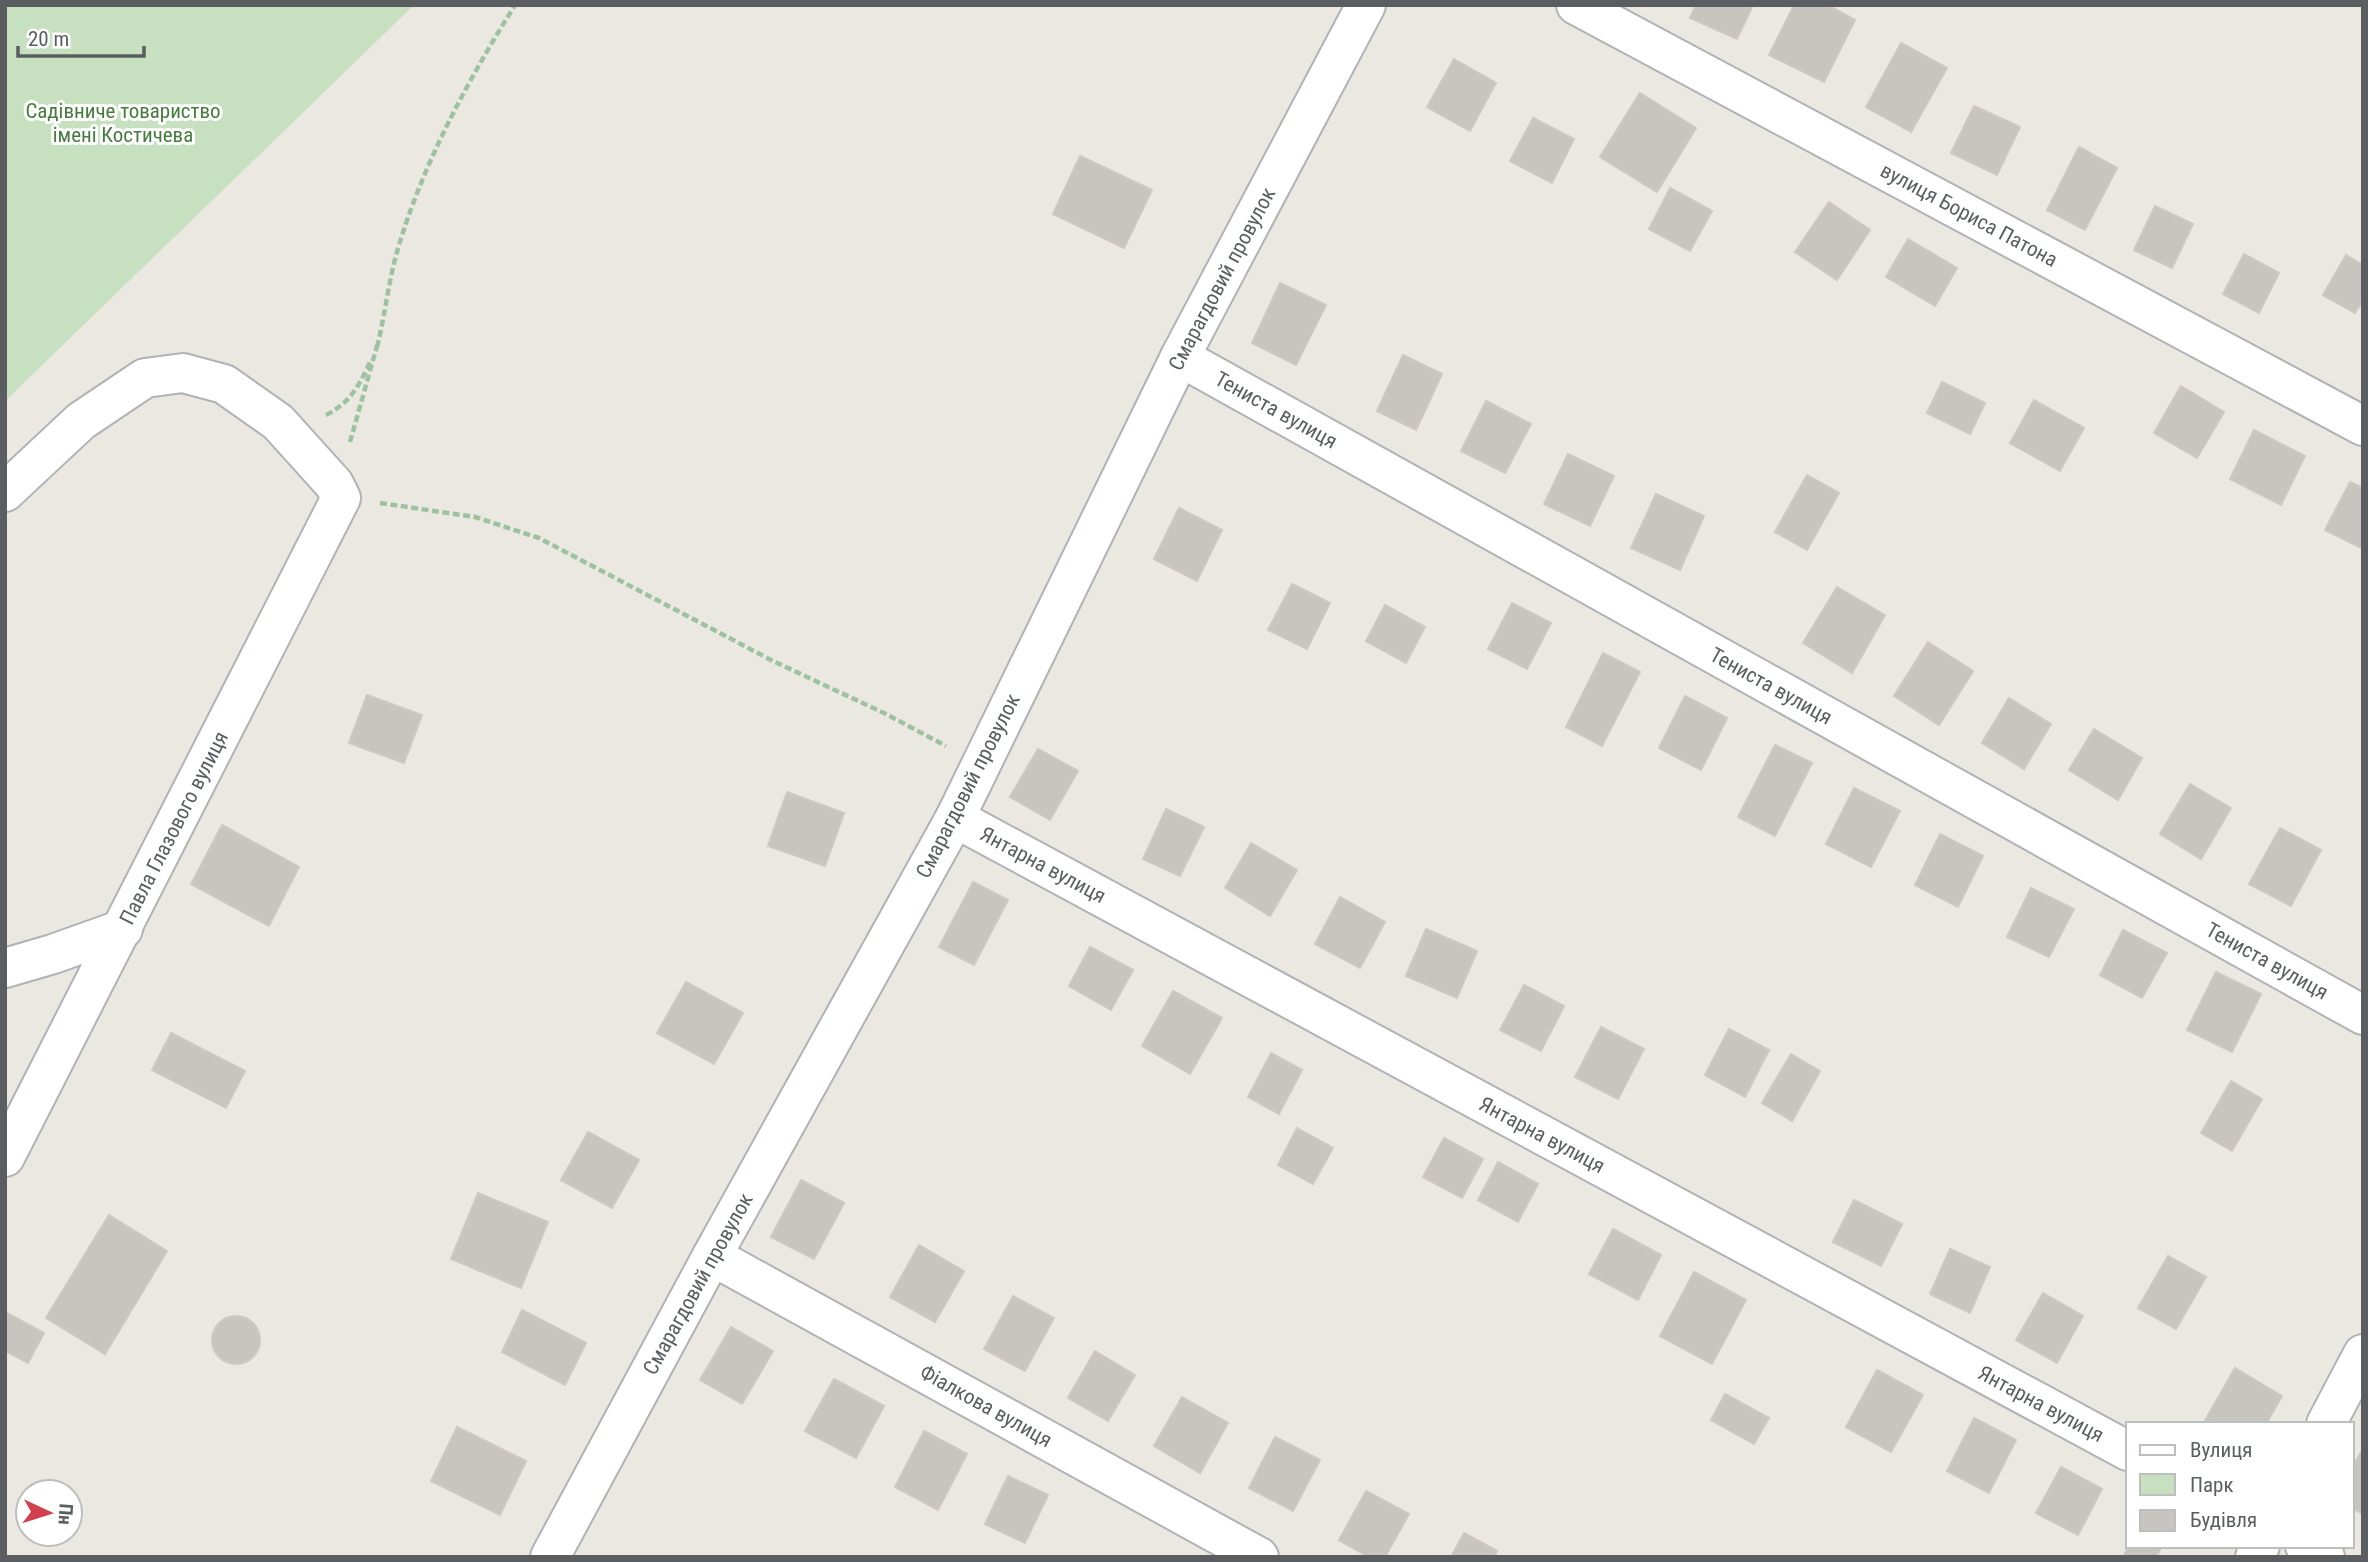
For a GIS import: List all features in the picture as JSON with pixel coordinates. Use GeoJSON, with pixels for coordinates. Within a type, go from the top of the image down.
{"type":"FeatureCollection","features":[{"type":"Feature","properties":{"kind":"street","name":"Смарагдовий провулок"},"geometry":{"type":"LineString","coordinates":[[550,1557],[712,1256],[955,818],[1180,357],[1366,5]]}},
{"type":"Feature","properties":{"kind":"street","name":"вулиця Бориса Патона"},"geometry":{"type":"LineString","coordinates":[[1576,5],[2363,426]]}},
{"type":"Feature","properties":{"kind":"street","name":"Тениста вулиця"},"geometry":{"type":"LineString","coordinates":[[1180,357],[2363,1014]]}},
{"type":"Feature","properties":{"kind":"street"},"geometry":{"type":"LineString","coordinates":[[5,492],[81,421],[145,378],[183,373],[225,384],[278,422],[334,484],[341,498]]}},
{"type":"Feature","properties":{"kind":"street","name":"Павла Глазового вулиця"},"geometry":{"type":"LineString","coordinates":[[5,1157],[341,498]]}},
{"type":"Feature","properties":{"kind":"street","name":"Янтарна вулиця"},"geometry":{"type":"LineString","coordinates":[[955,818],[2126,1450]]}},
{"type":"Feature","properties":{"kind":"street"},"geometry":{"type":"LineString","coordinates":[[5,968],[123,929]]}},
{"type":"Feature","properties":{"kind":"street","name":"Фіалкова вулиця"},"geometry":{"type":"LineString","coordinates":[[712,1256],[1259,1557]]}},
{"type":"Feature","properties":{"kind":"street"},"geometry":{"type":"LineString","coordinates":[[2327,1422],[2363,1354]]}},
{"type":"Feature","properties":{"kind":"street"},"geometry":{"type":"LineString","coordinates":[[2309,1548],[2325,1557]]}},
{"type":"Feature","properties":{"kind":"path"},"geometry":{"type":"LineString","coordinates":[[515,5],[484,55],[418,187],[396,254],[377,346],[351,435],[341,498],[475,517],[539,538],[773,661],[886,714],[981,764]]}},
{"type":"Feature","properties":{"kind":"path"},"geometry":{"type":"LineString","coordinates":[[278,422],[311,424],[337,410],[357,389],[377,346]]}},
{"type":"Feature","properties":{"kind":"green space","name":"Садівниче товариство імені Костичева"},"geometry":{"type":"Polygon","coordinates":[[[5,5],[414,5],[5,401],[5,5]]]}},
{"type":"Feature","properties":{"kind":"building"},"geometry":{"type":"Polygon","coordinates":[[[1696,5],[1753,5],[1737,39],[1690,18],[1696,5]]]}},
{"type":"Feature","properties":{"kind":"building"},"geometry":{"type":"Polygon","coordinates":[[[1794,5],[1828,5],[1855,20],[1824,82],[1769,55],[1794,5]]]}},
{"type":"Feature","properties":{"kind":"building"},"geometry":{"type":"Polygon","coordinates":[[[1901,43],[1947,68],[1911,132],[1866,107],[1901,43]]]}},
{"type":"Feature","properties":{"kind":"building"},"geometry":{"type":"Polygon","coordinates":[[[1454,59],[1496,83],[1470,131],[1427,107],[1454,59]]]}},
{"type":"Feature","properties":{"kind":"building"},"geometry":{"type":"Polygon","coordinates":[[[1640,93],[1696,128],[1657,192],[1600,157],[1640,93]]]}},
{"type":"Feature","properties":{"kind":"building"},"geometry":{"type":"Polygon","coordinates":[[[1974,106],[2020,127],[1997,175],[1951,153],[1974,106]]]}},
{"type":"Feature","properties":{"kind":"building"},"geometry":{"type":"Polygon","coordinates":[[[1533,118],[1574,139],[1552,183],[1510,161],[1533,118]]]}},
{"type":"Feature","properties":{"kind":"building"},"geometry":{"type":"Polygon","coordinates":[[[2079,147],[2117,168],[2085,230],[2047,210],[2079,147]]]}},
{"type":"Feature","properties":{"kind":"building"},"geometry":{"type":"Polygon","coordinates":[[[1080,156],[1152,190],[1124,248],[1053,214],[1080,156]]]}},
{"type":"Feature","properties":{"kind":"building"},"geometry":{"type":"Polygon","coordinates":[[[1670,188],[1712,211],[1690,251],[1649,229],[1670,188]]]}},
{"type":"Feature","properties":{"kind":"building"},"geometry":{"type":"Polygon","coordinates":[[[1829,202],[1870,230],[1837,280],[1795,252],[1829,202]]]}},
{"type":"Feature","properties":{"kind":"building"},"geometry":{"type":"Polygon","coordinates":[[[2155,206],[2193,224],[2172,268],[2134,250],[2155,206]]]}},
{"type":"Feature","properties":{"kind":"building"},"geometry":{"type":"Polygon","coordinates":[[[1908,239],[1957,268],[1935,306],[1886,277],[1908,239]]]}},
{"type":"Feature","properties":{"kind":"building"},"geometry":{"type":"Polygon","coordinates":[[[2244,254],[2279,273],[2259,313],[2223,294],[2244,254]]]}},
{"type":"Feature","properties":{"kind":"building"},"geometry":{"type":"Polygon","coordinates":[[[2346,255],[2363,265],[2363,300],[2355,313],[2323,295],[2346,255]]]}},
{"type":"Feature","properties":{"kind":"building"},"geometry":{"type":"Polygon","coordinates":[[[1280,283],[1326,305],[1296,365],[1252,343],[1280,283]]]}},
{"type":"Feature","properties":{"kind":"building"},"geometry":{"type":"Polygon","coordinates":[[[1403,355],[1442,374],[1416,430],[1377,411],[1403,355]]]}},
{"type":"Feature","properties":{"kind":"building"},"geometry":{"type":"Polygon","coordinates":[[[1942,382],[1985,403],[1970,434],[1927,413],[1942,382]]]}},
{"type":"Feature","properties":{"kind":"building"},"geometry":{"type":"Polygon","coordinates":[[[2181,386],[2224,412],[2197,458],[2154,433],[2181,386]]]}},
{"type":"Feature","properties":{"kind":"building"},"geometry":{"type":"Polygon","coordinates":[[[2034,400],[2084,428],[2060,471],[2010,443],[2034,400]]]}},
{"type":"Feature","properties":{"kind":"building"},"geometry":{"type":"Polygon","coordinates":[[[1486,401],[1531,424],[1505,473],[1461,451],[1486,401]]]}},
{"type":"Feature","properties":{"kind":"building"},"geometry":{"type":"Polygon","coordinates":[[[2254,430],[2305,456],[2281,505],[2230,479],[2254,430]]]}},
{"type":"Feature","properties":{"kind":"building"},"geometry":{"type":"Polygon","coordinates":[[[1568,454],[1614,476],[1590,526],[1544,504],[1568,454]]]}},
{"type":"Feature","properties":{"kind":"building"},"geometry":{"type":"Polygon","coordinates":[[[1807,475],[1839,493],[1807,550],[1775,532],[1807,475]]]}},
{"type":"Feature","properties":{"kind":"building"},"geometry":{"type":"Polygon","coordinates":[[[2350,482],[2363,488],[2363,549],[2325,530],[2350,482]]]}},
{"type":"Feature","properties":{"kind":"building"},"geometry":{"type":"Polygon","coordinates":[[[1656,494],[1704,516],[1680,570],[1631,548],[1656,494]]]}},
{"type":"Feature","properties":{"kind":"building"},"geometry":{"type":"Polygon","coordinates":[[[1179,508],[1222,530],[1197,581],[1154,559],[1179,508]]]}},
{"type":"Feature","properties":{"kind":"building"},"geometry":{"type":"Polygon","coordinates":[[[1292,584],[1330,603],[1307,649],[1268,630],[1292,584]]]}},
{"type":"Feature","properties":{"kind":"building"},"geometry":{"type":"Polygon","coordinates":[[[1837,587],[1885,615],[1852,673],[1803,643],[1837,587]]]}},
{"type":"Feature","properties":{"kind":"building"},"geometry":{"type":"Polygon","coordinates":[[[1512,603],[1551,623],[1527,669],[1488,649],[1512,603]]]}},
{"type":"Feature","properties":{"kind":"building"},"geometry":{"type":"Polygon","coordinates":[[[1385,605],[1425,627],[1406,663],[1366,641],[1385,605]]]}},
{"type":"Feature","properties":{"kind":"building"},"geometry":{"type":"Polygon","coordinates":[[[1928,642],[1973,671],[1939,725],[1894,696],[1928,642]]]}},
{"type":"Feature","properties":{"kind":"building"},"geometry":{"type":"Polygon","coordinates":[[[1603,653],[1640,672],[1602,746],[1566,727],[1603,653]]]}},
{"type":"Feature","properties":{"kind":"building"},"geometry":{"type":"Polygon","coordinates":[[[367,695],[422,715],[404,763],[349,743],[367,695]]]}},
{"type":"Feature","properties":{"kind":"building"},"geometry":{"type":"Polygon","coordinates":[[[1685,696],[1727,718],[1701,770],[1659,748],[1685,696]]]}},
{"type":"Feature","properties":{"kind":"building"},"geometry":{"type":"Polygon","coordinates":[[[2009,698],[2051,724],[2024,769],[1982,743],[2009,698]]]}},
{"type":"Feature","properties":{"kind":"building"},"geometry":{"type":"Polygon","coordinates":[[[2094,729],[2142,758],[2118,800],[2069,770],[2094,729]]]}},
{"type":"Feature","properties":{"kind":"building"},"geometry":{"type":"Polygon","coordinates":[[[1775,745],[1812,763],[1775,836],[1738,817],[1775,745]]]}},
{"type":"Feature","properties":{"kind":"building"},"geometry":{"type":"Polygon","coordinates":[[[1038,749],[1078,771],[1050,820],[1010,797],[1038,749]]]}},
{"type":"Feature","properties":{"kind":"building"},"geometry":{"type":"Polygon","coordinates":[[[2190,784],[2231,808],[2201,859],[2160,834],[2190,784]]]}},
{"type":"Feature","properties":{"kind":"building"},"geometry":{"type":"Polygon","coordinates":[[[1854,788],[1900,811],[1871,867],[1826,844],[1854,788]]]}},
{"type":"Feature","properties":{"kind":"building"},"geometry":{"type":"Polygon","coordinates":[[[787,792],[844,813],[825,866],[768,846],[787,792]]]}},
{"type":"Feature","properties":{"kind":"building"},"geometry":{"type":"Polygon","coordinates":[[[1166,809],[1204,827],[1180,876],[1143,859],[1166,809]]]}},
{"type":"Feature","properties":{"kind":"building"},"geometry":{"type":"Polygon","coordinates":[[[222,825],[299,867],[269,926],[191,884],[222,825]]]}},
{"type":"Feature","properties":{"kind":"building"},"geometry":{"type":"Polygon","coordinates":[[[2280,828],[2321,850],[2291,906],[2249,884],[2280,828]]]}},
{"type":"Feature","properties":{"kind":"building"},"geometry":{"type":"Polygon","coordinates":[[[1940,834],[1983,856],[1958,907],[1915,885],[1940,834]]]}},
{"type":"Feature","properties":{"kind":"building"},"geometry":{"type":"Polygon","coordinates":[[[1251,843],[1297,870],[1270,916],[1225,888],[1251,843]]]}},
{"type":"Feature","properties":{"kind":"building"},"geometry":{"type":"Polygon","coordinates":[[[973,882],[1008,900],[974,965],[939,947],[973,882]]]}},
{"type":"Feature","properties":{"kind":"building"},"geometry":{"type":"Polygon","coordinates":[[[2031,888],[2074,909],[2049,957],[2007,937],[2031,888]]]}},
{"type":"Feature","properties":{"kind":"building"},"geometry":{"type":"Polygon","coordinates":[[[1340,897],[1385,922],[1360,968],[1315,944],[1340,897]]]}},
{"type":"Feature","properties":{"kind":"building"},"geometry":{"type":"Polygon","coordinates":[[[1426,929],[1477,951],[1457,998],[1406,976],[1426,929]]]}},
{"type":"Feature","properties":{"kind":"building"},"geometry":{"type":"Polygon","coordinates":[[[2123,930],[2167,953],[2142,998],[2100,975],[2123,930]]]}},
{"type":"Feature","properties":{"kind":"building"},"geometry":{"type":"Polygon","coordinates":[[[1090,947],[1133,970],[1111,1010],[1069,986],[1090,947]]]}},
{"type":"Feature","properties":{"kind":"building"},"geometry":{"type":"Polygon","coordinates":[[[2216,972],[2261,994],[2232,1052],[2187,1030],[2216,972]]]}},
{"type":"Feature","properties":{"kind":"building"},"geometry":{"type":"Polygon","coordinates":[[[686,982],[743,1013],[714,1064],[657,1033],[686,982]]]}},
{"type":"Feature","properties":{"kind":"building"},"geometry":{"type":"Polygon","coordinates":[[[1524,985],[1564,1006],[1541,1051],[1500,1030],[1524,985]]]}},
{"type":"Feature","properties":{"kind":"building"},"geometry":{"type":"Polygon","coordinates":[[[1173,991],[1222,1018],[1190,1074],[1142,1046],[1173,991]]]}},
{"type":"Feature","properties":{"kind":"building"},"geometry":{"type":"Polygon","coordinates":[[[1601,1027],[1644,1049],[1618,1099],[1575,1077],[1601,1027]]]}},
{"type":"Feature","properties":{"kind":"building"},"geometry":{"type":"Polygon","coordinates":[[[1729,1029],[1769,1050],[1745,1097],[1705,1075],[1729,1029]]]}},
{"type":"Feature","properties":{"kind":"building"},"geometry":{"type":"Polygon","coordinates":[[[171,1033],[245,1071],[226,1108],[152,1070],[171,1033]]]}},
{"type":"Feature","properties":{"kind":"building"},"geometry":{"type":"Polygon","coordinates":[[[1271,1053],[1302,1070],[1279,1114],[1248,1097],[1271,1053]]]}},
{"type":"Feature","properties":{"kind":"building"},"geometry":{"type":"Polygon","coordinates":[[[1791,1054],[1820,1071],[1792,1121],[1762,1103],[1791,1054]]]}},
{"type":"Feature","properties":{"kind":"building"},"geometry":{"type":"Polygon","coordinates":[[[2231,1081],[2262,1099],[2232,1151],[2201,1133],[2231,1081]]]}},
{"type":"Feature","properties":{"kind":"building"},"geometry":{"type":"Polygon","coordinates":[[[1297,1128],[1333,1148],[1313,1184],[1278,1165],[1297,1128]]]}},
{"type":"Feature","properties":{"kind":"building"},"geometry":{"type":"Polygon","coordinates":[[[588,1132],[639,1160],[612,1208],[561,1180],[588,1132]]]}},
{"type":"Feature","properties":{"kind":"building"},"geometry":{"type":"Polygon","coordinates":[[[1444,1138],[1483,1159],[1462,1198],[1423,1177],[1444,1138]]]}},
{"type":"Feature","properties":{"kind":"building"},"geometry":{"type":"Polygon","coordinates":[[[1498,1162],[1538,1184],[1518,1222],[1478,1200],[1498,1162]]]}},
{"type":"Feature","properties":{"kind":"building"},"geometry":{"type":"Polygon","coordinates":[[[801,1180],[844,1203],[814,1259],[771,1237],[801,1180]]]}},
{"type":"Feature","properties":{"kind":"building"},"geometry":{"type":"Polygon","coordinates":[[[478,1193],[548,1222],[521,1288],[451,1259],[478,1193]]]}},
{"type":"Feature","properties":{"kind":"building"},"geometry":{"type":"Polygon","coordinates":[[[1854,1200],[1902,1224],[1881,1266],[1833,1242],[1854,1200]]]}},
{"type":"Feature","properties":{"kind":"building"},"geometry":{"type":"Polygon","coordinates":[[[109,1215],[167,1251],[105,1354],[46,1318],[109,1215]]]}},
{"type":"Feature","properties":{"kind":"building"},"geometry":{"type":"Polygon","coordinates":[[[1613,1229],[1661,1255],[1638,1300],[1589,1274],[1613,1229]]]}},
{"type":"Feature","properties":{"kind":"building"},"geometry":{"type":"Polygon","coordinates":[[[919,1245],[964,1271],[935,1322],[890,1297],[919,1245]]]}},
{"type":"Feature","properties":{"kind":"building"},"geometry":{"type":"Polygon","coordinates":[[[1950,1249],[1990,1267],[1970,1313],[1930,1294],[1950,1249]]]}},
{"type":"Feature","properties":{"kind":"building"},"geometry":{"type":"Polygon","coordinates":[[[2168,1256],[2206,1277],[2176,1329],[2138,1308],[2168,1256]]]}},
{"type":"Feature","properties":{"kind":"building"},"geometry":{"type":"Polygon","coordinates":[[[1694,1272],[1746,1300],[1712,1364],[1660,1336],[1694,1272]]]}},
{"type":"Feature","properties":{"kind":"building"},"geometry":{"type":"Polygon","coordinates":[[[2043,1293],[2083,1316],[2057,1363],[2016,1340],[2043,1293]]]}},
{"type":"Feature","properties":{"kind":"building"},"geometry":{"type":"Polygon","coordinates":[[[1013,1296],[1054,1318],[1025,1371],[984,1349],[1013,1296]]]}},
{"type":"Feature","properties":{"kind":"building"},"geometry":{"type":"Polygon","coordinates":[[[522,1310],[586,1343],[565,1385],[502,1352],[522,1310]]]}},
{"type":"Feature","properties":{"kind":"building"},"geometry":{"type":"Polygon","coordinates":[[[5,1312],[44,1333],[28,1363],[5,1351],[5,1312]]]}},
{"type":"Feature","properties":{"kind":"building"},"geometry":{"type":"Polygon","coordinates":[[[236,1316],[253,1323],[260,1340],[253,1357],[236,1364],[219,1357],[212,1340],[219,1323],[236,1316]]]}},
{"type":"Feature","properties":{"kind":"building"},"geometry":{"type":"Polygon","coordinates":[[[731,1327],[773,1351],[742,1404],[700,1380],[731,1327]]]}},
{"type":"Feature","properties":{"kind":"building"},"geometry":{"type":"Polygon","coordinates":[[[1095,1351],[1135,1375],[1108,1421],[1068,1398],[1095,1351]]]}},
{"type":"Feature","properties":{"kind":"building"},"geometry":{"type":"Polygon","coordinates":[[[2235,1368],[2282,1396],[2267,1422],[2204,1422],[2235,1368]]]}},
{"type":"Feature","properties":{"kind":"building"},"geometry":{"type":"Polygon","coordinates":[[[1877,1370],[1923,1395],[1891,1452],[1846,1427],[1877,1370]]]}},
{"type":"Feature","properties":{"kind":"building"},"geometry":{"type":"Polygon","coordinates":[[[834,1379],[884,1406],[856,1458],[805,1431],[834,1379]]]}},
{"type":"Feature","properties":{"kind":"building"},"geometry":{"type":"Polygon","coordinates":[[[1725,1394],[1769,1418],[1754,1444],[1711,1420],[1725,1394]]]}},
{"type":"Feature","properties":{"kind":"building"},"geometry":{"type":"Polygon","coordinates":[[[1182,1397],[1228,1423],[1200,1473],[1154,1446],[1182,1397]]]}},
{"type":"Feature","properties":{"kind":"building"},"geometry":{"type":"Polygon","coordinates":[[[1974,1418],[2016,1440],[1989,1493],[1947,1471],[1974,1418]]]}},
{"type":"Feature","properties":{"kind":"building"},"geometry":{"type":"Polygon","coordinates":[[[457,1427],[526,1461],[500,1515],[431,1481],[457,1427]]]}},
{"type":"Feature","properties":{"kind":"building"},"geometry":{"type":"Polygon","coordinates":[[[924,1431],[967,1454],[938,1510],[895,1487],[924,1431]]]}},
{"type":"Feature","properties":{"kind":"building"},"geometry":{"type":"Polygon","coordinates":[[[1275,1437],[1320,1460],[1293,1511],[1249,1488],[1275,1437]]]}},
{"type":"Feature","properties":{"kind":"building"},"geometry":{"type":"Polygon","coordinates":[[[2363,1449],[2363,1514],[2354,1509],[2354,1464],[2363,1449]]]}},
{"type":"Feature","properties":{"kind":"building"},"geometry":{"type":"Polygon","coordinates":[[[2061,1467],[2102,1489],[2078,1535],[2036,1513],[2061,1467]]]}},
{"type":"Feature","properties":{"kind":"building"},"geometry":{"type":"Polygon","coordinates":[[[1008,1476],[1048,1495],[1025,1543],[985,1524],[1008,1476]]]}},
{"type":"Feature","properties":{"kind":"building"},"geometry":{"type":"Polygon","coordinates":[[[1366,1491],[1409,1514],[1385,1557],[1369,1557],[1339,1540],[1366,1491]]]}},
{"type":"Feature","properties":{"kind":"building"},"geometry":{"type":"Polygon","coordinates":[[[1464,1533],[1497,1551],[1494,1557],[1451,1557],[1464,1533]]]}},
{"type":"Feature","properties":{"kind":"building"},"geometry":{"type":"Polygon","coordinates":[[[2128,1548],[2161,1548],[2156,1557],[2123,1557],[2128,1548]]]}}]}
